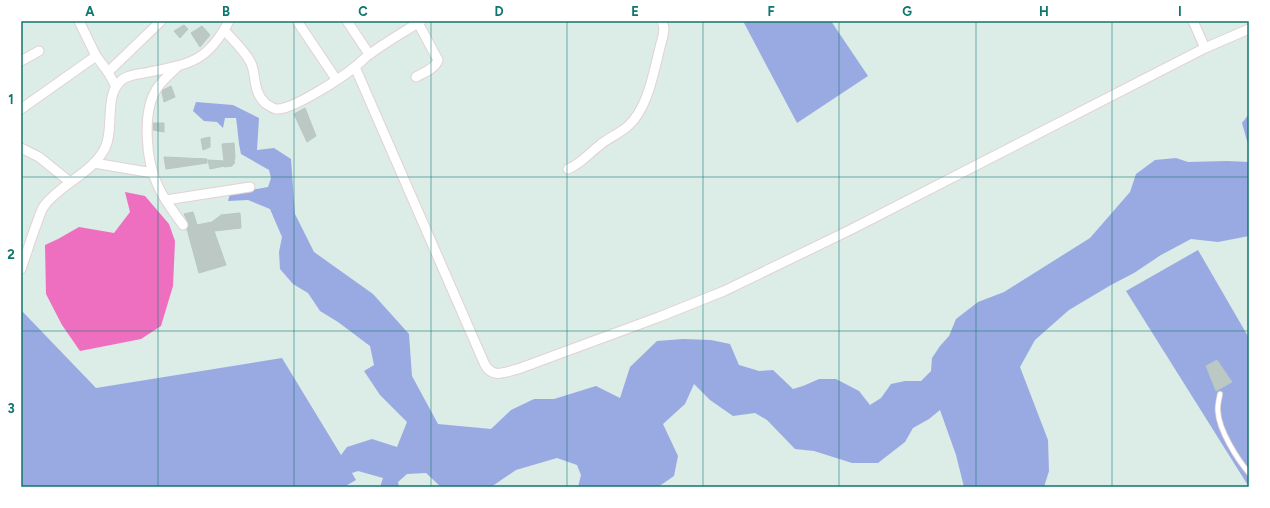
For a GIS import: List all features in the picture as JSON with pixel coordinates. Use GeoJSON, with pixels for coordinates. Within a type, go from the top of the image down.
{"type":"FeatureCollection","features":[{"type":"Feature","properties":{"kind":"street"},"geometry":{"type":"LineString","coordinates":[[79,21],[96,56],[108,72],[116,87]]}},
{"type":"Feature","properties":{"kind":"street"},"geometry":{"type":"LineString","coordinates":[[108,72],[161,21]]}},
{"type":"Feature","properties":{"kind":"street"},"geometry":{"type":"LineString","coordinates":[[21,268],[44,207],[56,194],[94,164],[106,146],[111,101],[116,87],[123,79],[135,75],[190,63],[203,55],[213,46],[229,21]]}},
{"type":"Feature","properties":{"kind":"street"},"geometry":{"type":"LineString","coordinates":[[297,21],[336,79]]}},
{"type":"Feature","properties":{"kind":"street"},"geometry":{"type":"LineString","coordinates":[[347,21],[367,51],[370,53]]}},
{"type":"Feature","properties":{"kind":"street"},"geometry":{"type":"LineString","coordinates":[[568,169],[577,165],[601,144],[629,126],[637,116],[645,97],[663,36],[664,28],[662,21]]}},
{"type":"Feature","properties":{"kind":"street"},"geometry":{"type":"LineString","coordinates":[[1193,21],[1205,48]]}},
{"type":"Feature","properties":{"kind":"street"},"geometry":{"type":"LineString","coordinates":[[224,30],[246,55],[252,65],[255,85],[259,95],[270,106],[276,109],[294,104],[312,95],[355,67],[370,53],[420,22],[438,60],[438,63],[416,77]]}},
{"type":"Feature","properties":{"kind":"street"},"geometry":{"type":"LineString","coordinates":[[355,67],[485,365],[496,374],[518,369],[652,319],[736,285],[850,230],[1205,48],[1249,29]]}},
{"type":"Feature","properties":{"kind":"street"},"geometry":{"type":"LineString","coordinates":[[21,61],[39,51]]}},
{"type":"Feature","properties":{"kind":"street"},"geometry":{"type":"LineString","coordinates":[[21,109],[96,56]]}},
{"type":"Feature","properties":{"kind":"street"},"geometry":{"type":"LineString","coordinates":[[177,66],[156,89],[152,98],[147,131],[153,174],[166,200],[183,225]]}},
{"type":"Feature","properties":{"kind":"street"},"geometry":{"type":"LineString","coordinates":[[21,148],[38,157],[70,182]]}},
{"type":"Feature","properties":{"kind":"street"},"geometry":{"type":"LineString","coordinates":[[94,164],[153,174]]}},
{"type":"Feature","properties":{"kind":"street"},"geometry":{"type":"LineString","coordinates":[[166,200],[250,187]]}},
{"type":"Feature","properties":{"kind":"lane"},"geometry":{"type":"LineString","coordinates":[[1220,394],[1218,413],[1221,426],[1241,462],[1249,472]]}},
{"type":"Feature","properties":{"kind":"shaded area"},"geometry":{"type":"Polygon","coordinates":[[[743,21],[831,21],[868,76],[797,123],[743,21]]]}},
{"type":"Feature","properties":{"kind":"shaded area"},"geometry":{"type":"Polygon","coordinates":[[[196,102],[233,105],[259,118],[257,150],[274,148],[291,159],[295,214],[314,252],[373,294],[409,334],[412,376],[438,424],[491,429],[511,410],[534,399],[554,399],[596,386],[620,398],[630,367],[657,341],[683,339],[711,340],[730,344],[739,365],[759,371],[773,370],[793,389],[819,379],[836,379],[859,391],[870,405],[881,398],[891,384],[905,381],[921,381],[931,371],[932,358],[949,336],[956,319],[978,302],[1004,292],[1090,238],[1130,192],[1136,174],[1155,160],[1176,158],[1188,162],[1249,162],[1249,236],[1218,242],[1191,239],[1161,255],[1134,273],[1069,310],[1035,340],[1020,367],[1048,440],[1049,471],[1044,487],[964,487],[956,455],[940,410],[929,419],[913,428],[905,442],[878,463],[852,463],[814,451],[795,449],[767,420],[755,413],[733,416],[710,400],[694,384],[685,404],[663,424],[678,456],[674,476],[658,487],[578,487],[581,475],[577,465],[557,458],[516,470],[491,487],[441,487],[426,473],[407,474],[398,482],[399,487],[380,487],[383,478],[358,471],[352,473],[356,480],[344,487],[21,487],[21,310],[96,388],[282,358],[341,455],[347,447],[372,439],[397,447],[407,422],[380,395],[364,371],[374,365],[370,346],[338,322],[320,311],[308,293],[293,284],[280,269],[279,252],[282,237],[270,209],[248,200],[228,201],[231,190],[251,190],[268,187],[271,178],[269,170],[241,154],[236,118],[225,118],[223,128],[217,122],[204,121],[193,111],[196,102]]]}},
{"type":"Feature","properties":{"kind":"shaded area"},"geometry":{"type":"Polygon","coordinates":[[[1249,114],[1249,148],[1242,123],[1249,114]]]}},
{"type":"Feature","properties":{"kind":"shaded area"},"geometry":{"type":"Polygon","coordinates":[[[125,192],[145,196],[169,224],[175,241],[173,286],[161,326],[141,339],[80,351],[62,325],[46,294],[45,245],[79,227],[114,233],[130,212],[125,192]]]}},
{"type":"Feature","properties":{"kind":"shaded area"},"geometry":{"type":"Polygon","coordinates":[[[1198,250],[1249,338],[1249,487],[1126,291],[1198,250]]]}},
{"type":"Feature","properties":{"kind":"building"},"geometry":{"type":"Polygon","coordinates":[[[184,25],[188,29],[180,38],[174,31],[184,25]]]}},
{"type":"Feature","properties":{"kind":"building"},"geometry":{"type":"Polygon","coordinates":[[[202,26],[210,35],[200,47],[191,33],[202,26]]]}},
{"type":"Feature","properties":{"kind":"building"},"geometry":{"type":"Polygon","coordinates":[[[171,86],[175,97],[164,102],[162,92],[171,86]]]}},
{"type":"Feature","properties":{"kind":"building"},"geometry":{"type":"Polygon","coordinates":[[[305,108],[316,136],[307,142],[294,114],[305,108]]]}},
{"type":"Feature","properties":{"kind":"building"},"geometry":{"type":"Polygon","coordinates":[[[153,123],[164,123],[164,132],[153,130],[153,123]]]}},
{"type":"Feature","properties":{"kind":"building"},"geometry":{"type":"Polygon","coordinates":[[[210,137],[210,147],[203,150],[201,139],[210,137]]]}},
{"type":"Feature","properties":{"kind":"building"},"geometry":{"type":"Polygon","coordinates":[[[234,143],[235,163],[232,166],[210,169],[208,160],[224,161],[222,144],[234,143]]]}},
{"type":"Feature","properties":{"kind":"building"},"geometry":{"type":"Polygon","coordinates":[[[164,157],[207,159],[207,163],[166,169],[164,157]]]}},
{"type":"Feature","properties":{"kind":"building"},"geometry":{"type":"Polygon","coordinates":[[[193,212],[197,225],[212,222],[221,215],[240,213],[241,228],[214,231],[226,265],[199,273],[187,229],[189,224],[184,214],[193,212]]]}},
{"type":"Feature","properties":{"kind":"building"},"geometry":{"type":"Polygon","coordinates":[[[1217,360],[1232,382],[1216,391],[1206,366],[1217,360]]]}}]}
